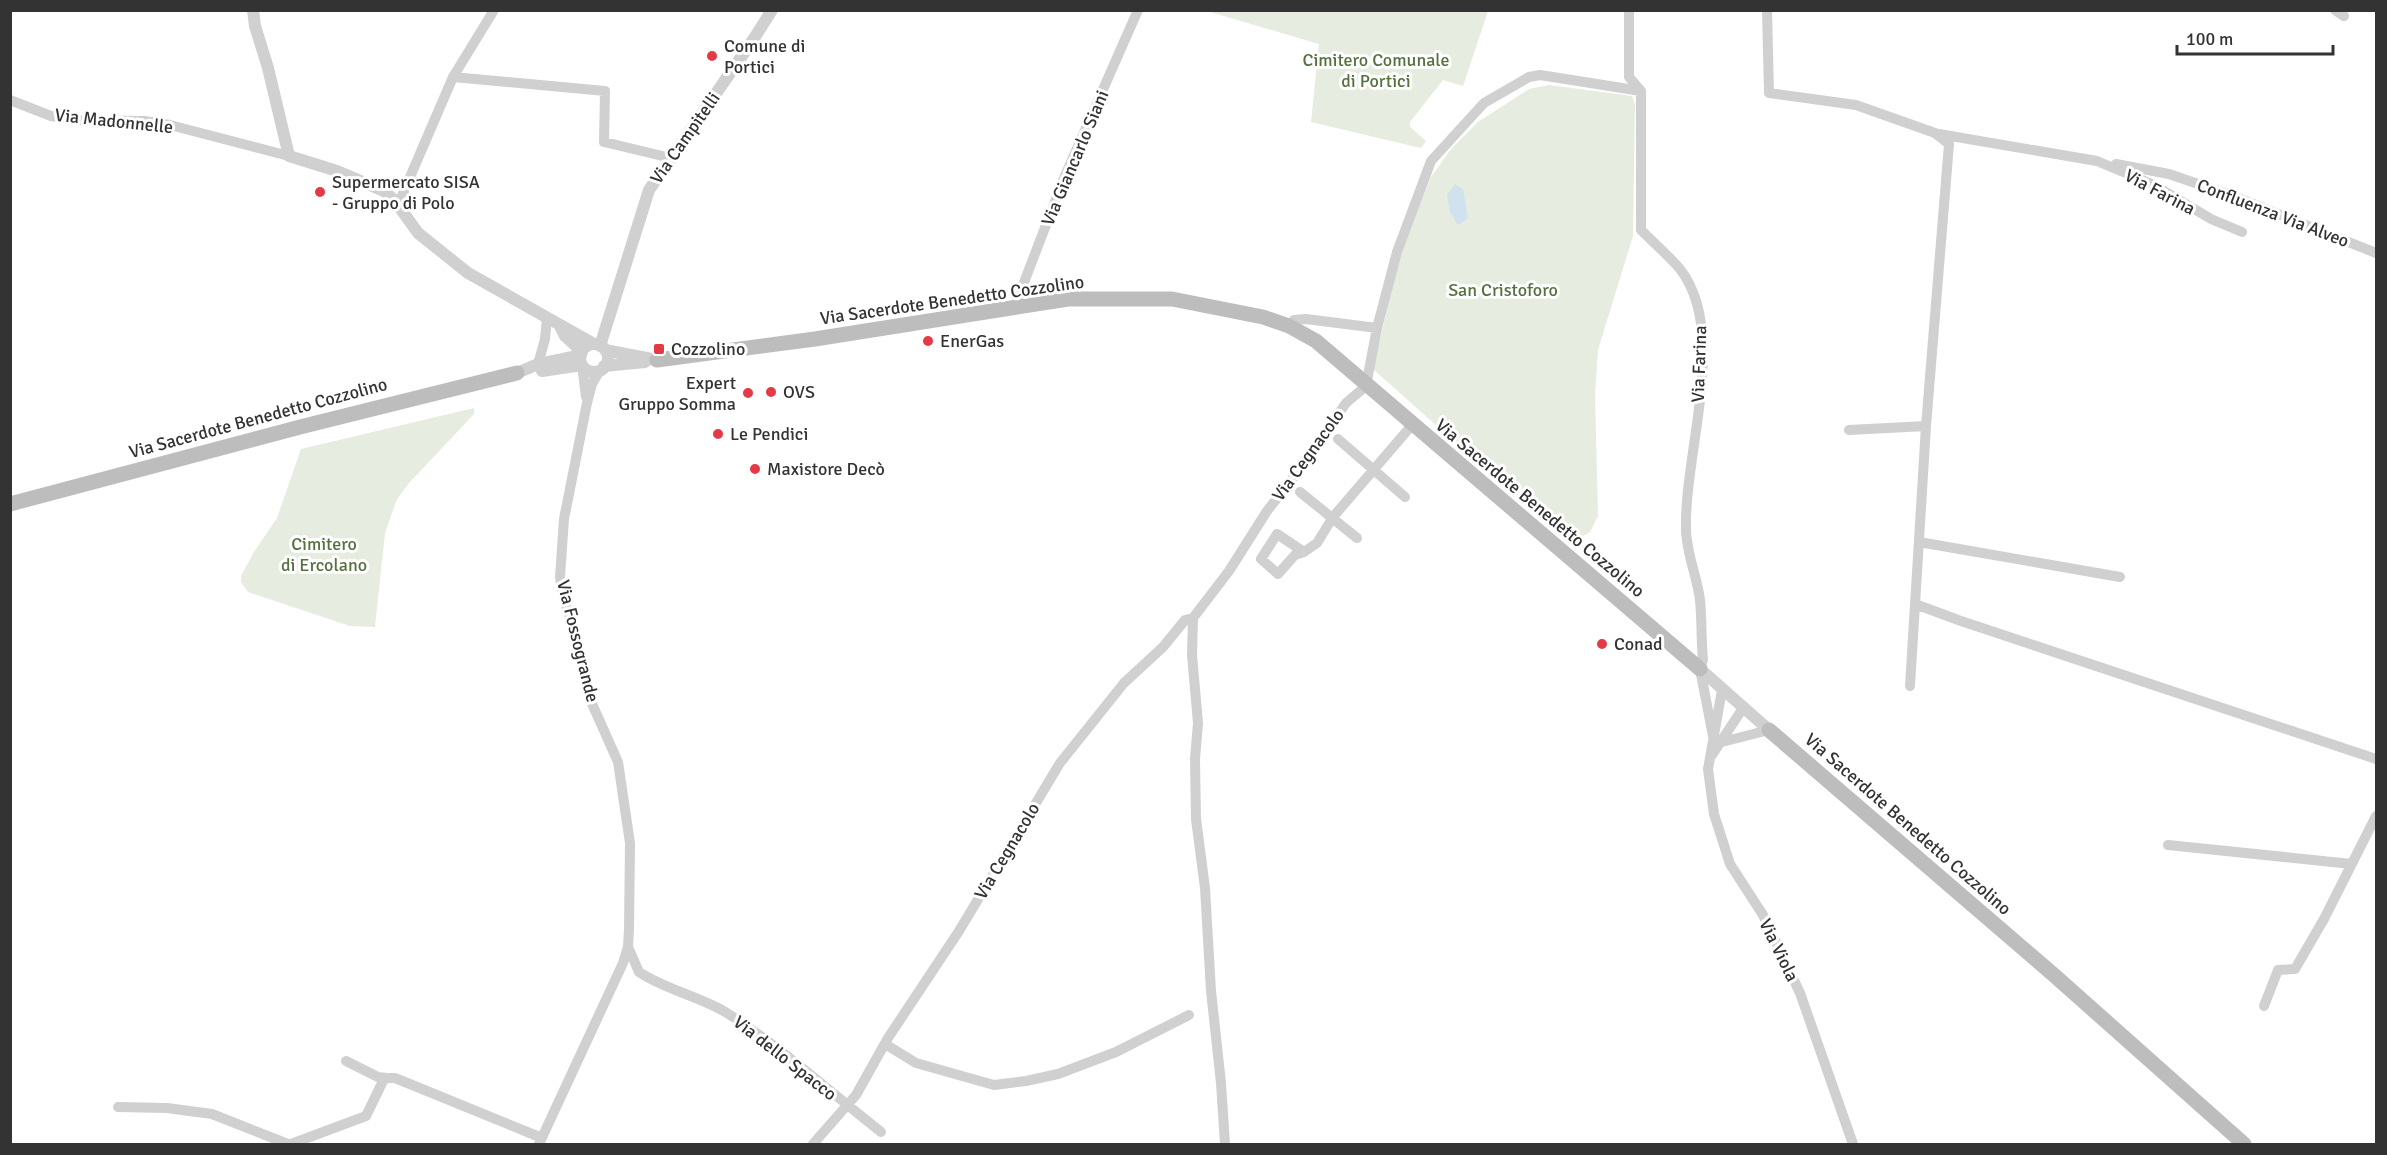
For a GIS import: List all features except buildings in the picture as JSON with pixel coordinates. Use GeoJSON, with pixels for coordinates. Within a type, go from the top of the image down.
{"type":"FeatureCollection","features":[{"type":"Feature","properties":{"kind":"main road","name":"Via Sacerdote Benedetto Cozzolino"},"geometry":{"type":"LineString","coordinates":[[657,360],[815,339],[1015,306],[1068,300],[1172,299],[1232,310],[1289,326],[1316,341],[1700,669]]}},
{"type":"Feature","properties":{"kind":"main road","name":"Via Sacerdote Benedetto Cozzolino"},"geometry":{"type":"LineString","coordinates":[[10,504],[304,426],[516,373]]}},
{"type":"Feature","properties":{"kind":"main road","name":"Via Sacerdote Benedetto Cozzolino"},"geometry":{"type":"LineString","coordinates":[[1769,730],[2055,976],[2244,1144]]}},
{"type":"Feature","properties":{"kind":"street"},"geometry":{"type":"LineString","coordinates":[[253,10],[255,26],[268,68],[289,156],[369,183],[384,191],[398,205],[418,233],[468,273],[600,347],[607,358],[592,384],[587,403]]}},
{"type":"Feature","properties":{"kind":"street","name":"Via Giancarlo Siani"},"geometry":{"type":"LineString","coordinates":[[1015,306],[1064,178],[1138,10]]}},
{"type":"Feature","properties":{"kind":"street","name":"Via Farina"},"geometry":{"type":"LineString","coordinates":[[1629,10],[1629,77],[1641,91],[1641,230],[1680,270],[1700,312],[1703,337],[1700,397],[1690,461],[1686,530],[1700,601],[1702,660],[1700,669]]}},
{"type":"Feature","properties":{"kind":"street","name":"Via Farina"},"geometry":{"type":"LineString","coordinates":[[1767,10],[1769,93],[1856,105],[1935,133],[2097,161],[2154,185],[2211,219],[2242,232]]}},
{"type":"Feature","properties":{"kind":"street"},"geometry":{"type":"LineString","coordinates":[[398,205],[453,77],[490,12]]}},
{"type":"Feature","properties":{"kind":"street","name":"Via Campitelli"},"geometry":{"type":"LineString","coordinates":[[600,347],[649,190],[753,40],[768,12]]}},
{"type":"Feature","properties":{"kind":"street"},"geometry":{"type":"LineString","coordinates":[[1366,386],[1377,328],[1397,252],[1431,161],[1484,103],[1530,76],[1540,75],[1641,91]]}},
{"type":"Feature","properties":{"kind":"street"},"geometry":{"type":"LineString","coordinates":[[453,77],[605,91],[604,141],[671,158]]}},
{"type":"Feature","properties":{"kind":"street","name":"Via Madonnelle"},"geometry":{"type":"LineString","coordinates":[[10,100],[51,116],[76,120],[145,121],[170,125],[289,156]]}},
{"type":"Feature","properties":{"kind":"street"},"geometry":{"type":"LineString","coordinates":[[1910,686],[1926,426],[1949,144],[1935,133]]}},
{"type":"Feature","properties":{"kind":"street","name":"Confluenza Via Alveo"},"geometry":{"type":"LineString","coordinates":[[2097,161],[2169,174],[2234,196],[2376,253]]}},
{"type":"Feature","properties":{"kind":"street"},"geometry":{"type":"LineString","coordinates":[[538,364],[545,339],[547,318]]}},
{"type":"Feature","properties":{"kind":"street"},"geometry":{"type":"LineString","coordinates":[[1289,326],[1294,320],[1306,319],[1377,328]]}},
{"type":"Feature","properties":{"kind":"street"},"geometry":{"type":"LineString","coordinates":[[560,326],[581,357],[587,403]]}},
{"type":"Feature","properties":{"kind":"street","name":"Via Sacerdote Benedetto Cozzolino"},"geometry":{"type":"LineString","coordinates":[[516,373],[581,357],[600,347],[657,360]]}},
{"type":"Feature","properties":{"kind":"street","name":"Via Sacerdote Benedetto Cozzolino"},"geometry":{"type":"LineString","coordinates":[[516,373],[538,364],[581,357]]}},
{"type":"Feature","properties":{"kind":"street","name":"Via Sacerdote Benedetto Cozzolino"},"geometry":{"type":"LineString","coordinates":[[581,357],[592,372],[602,368],[657,360]]}},
{"type":"Feature","properties":{"kind":"street","name":"Via Cegnacolo"},"geometry":{"type":"LineString","coordinates":[[845,1105],[856,1095],[885,1044],[959,931],[1060,763],[1124,683],[1163,647],[1185,620],[1193,618],[1229,571],[1267,512],[1346,403],[1366,386]]}},
{"type":"Feature","properties":{"kind":"street","name":"Via Fossogrande"},"geometry":{"type":"LineString","coordinates":[[541,1142],[602,1011],[628,947],[630,843],[618,762],[588,697],[560,577],[564,519],[587,403]]}},
{"type":"Feature","properties":{"kind":"street"},"geometry":{"type":"LineString","coordinates":[[1304,552],[1317,543],[1333,517],[1412,425]]}},
{"type":"Feature","properties":{"kind":"street"},"geometry":{"type":"LineString","coordinates":[[1849,430],[1926,426]]}},
{"type":"Feature","properties":{"kind":"street"},"geometry":{"type":"LineString","coordinates":[[1338,439],[1405,497]]}},
{"type":"Feature","properties":{"kind":"street"},"geometry":{"type":"LineString","coordinates":[[1300,492],[1357,538]]}},
{"type":"Feature","properties":{"kind":"street"},"geometry":{"type":"LineString","coordinates":[[1919,542],[2120,577]]}},
{"type":"Feature","properties":{"kind":"street"},"geometry":{"type":"LineString","coordinates":[[1915,604],[2376,759]]}},
{"type":"Feature","properties":{"kind":"street"},"geometry":{"type":"LineString","coordinates":[[1193,618],[1192,655],[1198,723],[1195,759],[1196,819],[1205,888],[1211,991],[1225,1144]]}},
{"type":"Feature","properties":{"kind":"street"},"geometry":{"type":"LineString","coordinates":[[1700,669],[1717,739],[1769,730]]}},
{"type":"Feature","properties":{"kind":"street","name":"Via Sacerdote Benedetto Cozzolino"},"geometry":{"type":"LineString","coordinates":[[1700,669],[1769,730]]}},
{"type":"Feature","properties":{"kind":"street","name":"Via Viola"},"geometry":{"type":"LineString","coordinates":[[1722,690],[1717,739],[1708,769],[1714,814],[1730,864],[1763,915],[1800,993],[1853,1144]]}},
{"type":"Feature","properties":{"kind":"street","name":"Via Viola"},"geometry":{"type":"LineString","coordinates":[[1717,739],[1743,708]]}},
{"type":"Feature","properties":{"kind":"street"},"geometry":{"type":"LineString","coordinates":[[2264,1006],[2278,970],[2295,969],[2324,919],[2376,816]]}},
{"type":"Feature","properties":{"kind":"street"},"geometry":{"type":"LineString","coordinates":[[2168,845],[2352,864]]}},
{"type":"Feature","properties":{"kind":"street","name":"Via dello Spacco"},"geometry":{"type":"LineString","coordinates":[[628,947],[639,972],[725,1012],[798,1064],[845,1105],[813,1144]]}},
{"type":"Feature","properties":{"kind":"street"},"geometry":{"type":"LineString","coordinates":[[885,1044],[916,1063],[994,1085],[1058,1074],[1116,1052],[1189,1015]]}},
{"type":"Feature","properties":{"kind":"street"},"geometry":{"type":"LineString","coordinates":[[346,1061],[378,1077],[403,1082],[541,1142]]}},
{"type":"Feature","properties":{"kind":"street"},"geometry":{"type":"LineString","coordinates":[[118,1107],[167,1108],[212,1114],[290,1144],[366,1116],[383,1081],[387,1078]]}},
{"type":"Feature","properties":{"kind":"street"},"geometry":{"type":"LineString","coordinates":[[845,1105],[881,1132]]}},
{"type":"Feature","properties":{"kind":"green space","name":"Cimitero Comunale di Portici"},"geometry":{"type":"Polygon","coordinates":[[[1488,10],[1463,86],[1443,80],[1410,122],[1410,127],[1426,141],[1421,148],[1311,122],[1319,44],[1207,11],[1488,10]]]}},
{"type":"Feature","properties":{"kind":"green space","name":"San Cristoforo"},"geometry":{"type":"Polygon","coordinates":[[[1549,85],[1632,96],[1635,105],[1633,236],[1598,350],[1595,395],[1598,516],[1590,532],[1569,544],[1373,369],[1400,255],[1431,177],[1451,149],[1478,122],[1529,89],[1549,85]]]}},
{"type":"Feature","properties":{"kind":"green space","name":"Cimitero di Ercolano"},"geometry":{"type":"Polygon","coordinates":[[[474,408],[474,414],[409,483],[397,499],[385,533],[375,627],[350,626],[248,592],[241,582],[241,576],[277,518],[301,449],[474,408]]]}},
{"type":"Feature","properties":{"kind":"water"},"geometry":{"type":"Polygon","coordinates":[[[1455,184],[1463,189],[1468,218],[1458,225],[1450,212],[1447,195],[1455,184]]]}},
{"type":"Feature","properties":{"kind":"place","name":"Comune di Portici"},"geometry":{"type":"Point","coordinates":[712,56]}},
{"type":"Feature","properties":{"kind":"place","name":"Supermercato SISA - Gruppo di Polo"},"geometry":{"type":"Point","coordinates":[320,192]}},
{"type":"Feature","properties":{"kind":"place","name":"EnerGas"},"geometry":{"type":"Point","coordinates":[928,341]}},
{"type":"Feature","properties":{"kind":"place","name":"Cozzolino"},"geometry":{"type":"Point","coordinates":[659,349]}},
{"type":"Feature","properties":{"kind":"place","name":"OVS"},"geometry":{"type":"Point","coordinates":[771,392]}},
{"type":"Feature","properties":{"kind":"place","name":"Expert Gruppo Somma"},"geometry":{"type":"Point","coordinates":[748,393]}},
{"type":"Feature","properties":{"kind":"place","name":"Le Pendici"},"geometry":{"type":"Point","coordinates":[718,434]}},
{"type":"Feature","properties":{"kind":"place","name":"Maxistore Decò"},"geometry":{"type":"Point","coordinates":[755,469]}},
{"type":"Feature","properties":{"kind":"place","name":"Conad"},"geometry":{"type":"Point","coordinates":[1602,644]}}]}
